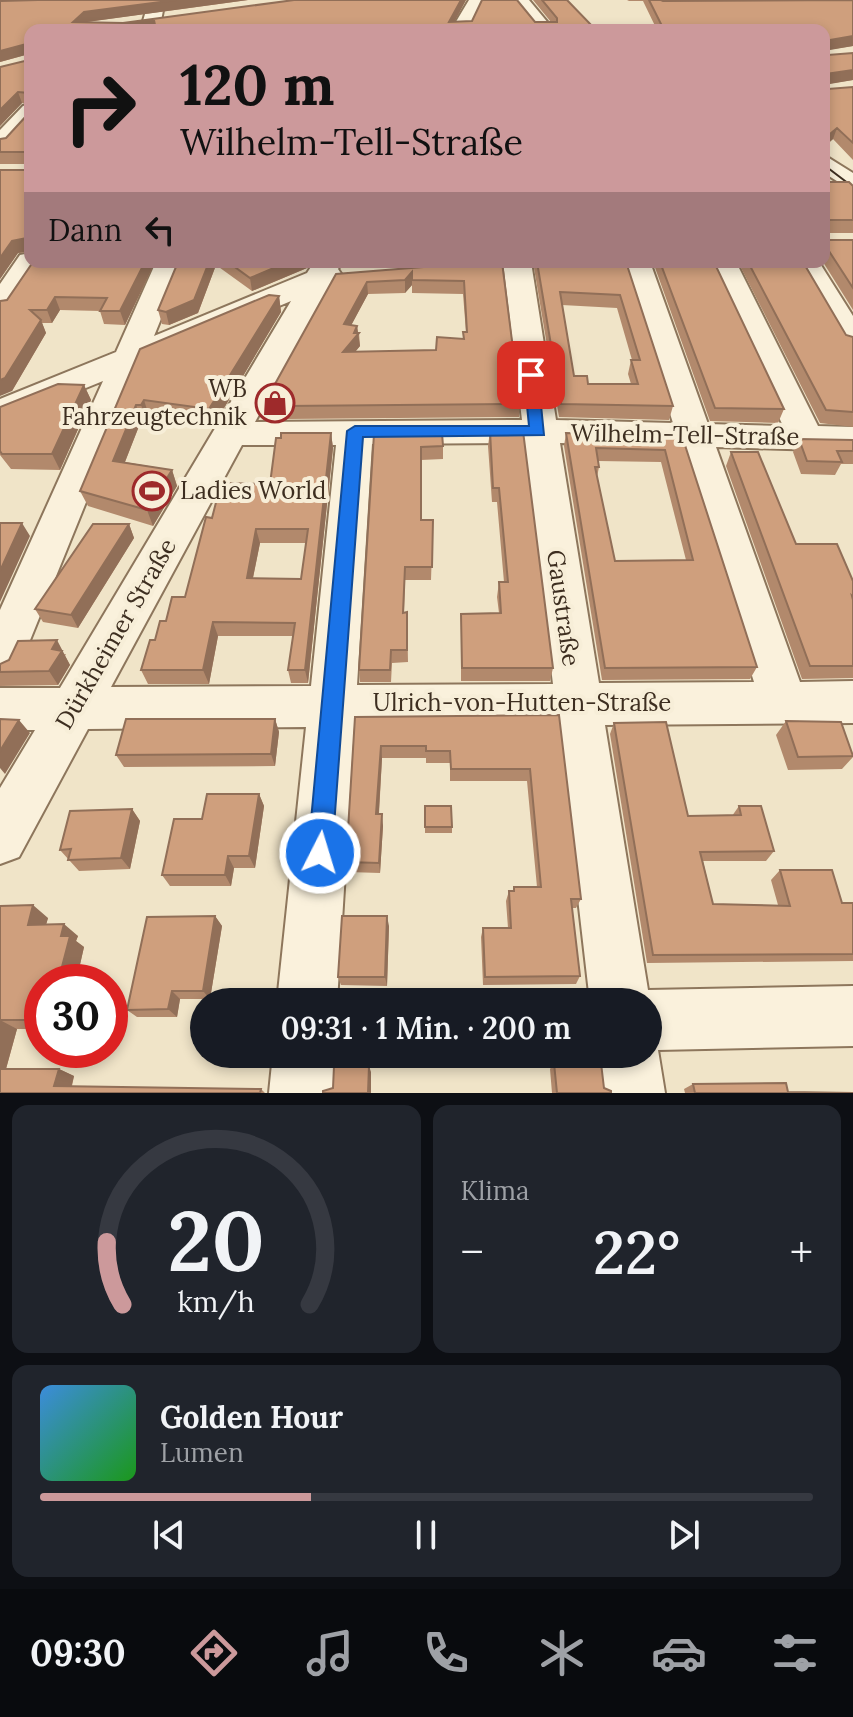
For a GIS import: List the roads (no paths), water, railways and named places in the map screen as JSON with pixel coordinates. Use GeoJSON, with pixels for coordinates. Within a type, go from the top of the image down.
{"type":"FeatureCollection","features":[{"type":"Feature","properties":{"kind":"street"},"geometry":{"type":"LineString","coordinates":[[152,21],[157,0]]}},
{"type":"Feature","properties":{"kind":"street"},"geometry":{"type":"LineString","coordinates":[[463,24],[477,0]]}},
{"type":"Feature","properties":{"kind":"street"},"geometry":{"type":"LineString","coordinates":[[520,0],[540,24]]}},
{"type":"Feature","properties":{"kind":"street"},"geometry":{"type":"LineString","coordinates":[[131,24],[170,19]]}},
{"type":"Feature","properties":{"kind":"street"},"geometry":{"type":"LineString","coordinates":[[0,143],[24,107]]}},
{"type":"Feature","properties":{"kind":"street"},"geometry":{"type":"LineString","coordinates":[[830,158],[853,155]]}},
{"type":"Feature","properties":{"kind":"street"},"geometry":{"type":"LineString","coordinates":[[830,164],[853,184]]}},
{"type":"Feature","properties":{"kind":"street"},"geometry":{"type":"LineString","coordinates":[[0,305],[25,268]]}},
{"type":"Feature","properties":{"kind":"street"},"geometry":{"type":"LineString","coordinates":[[0,660],[167,268]]}},
{"type":"Feature","properties":{"kind":"street","name":"Gaustraße"},"geometry":{"type":"LineString","coordinates":[[518,268],[538,431],[618,988]]}},
{"type":"Feature","properties":{"kind":"street"},"geometry":{"type":"LineString","coordinates":[[638,268],[784,702]]}},
{"type":"Feature","properties":{"kind":"street"},"geometry":{"type":"LineString","coordinates":[[725,268],[806,438]]}},
{"type":"Feature","properties":{"kind":"street"},"geometry":{"type":"LineString","coordinates":[[809,268],[853,340]]}},
{"type":"Feature","properties":{"kind":"street"},"geometry":{"type":"LineString","coordinates":[[0,412],[334,270]]}},
{"type":"Feature","properties":{"kind":"street","name":"Dürkheimer Straße"},"geometry":{"type":"LineString","coordinates":[[0,838],[230,434],[334,270]]}},
{"type":"Feature","properties":{"kind":"street"},"geometry":{"type":"LineString","coordinates":[[308,988],[355,431]]}},
{"type":"Feature","properties":{"kind":"street","name":"Wilhelm-Tell-Straße"},"geometry":{"type":"LineString","coordinates":[[230,434],[538,431],[853,439]]}},
{"type":"Feature","properties":{"kind":"street","name":"Ulrich-von-Hutten-Straße"},"geometry":{"type":"LineString","coordinates":[[0,709],[853,702]]}},
{"type":"Feature","properties":{"kind":"street"},"geometry":{"type":"LineString","coordinates":[[662,1020],[853,1016]]}},
{"type":"Feature","properties":{"kind":"street"},"geometry":{"type":"LineString","coordinates":[[301,1093],[303,1068]]}},
{"type":"Feature","properties":{"kind":"street"},"geometry":{"type":"LineString","coordinates":[[630,1068],[633,1093]]}},
{"type":"Feature","properties":{"kind":"tram line"},"geometry":{"type":"LineString","coordinates":[[830,170],[853,187]]}},
{"type":"Feature","properties":{"kind":"place","name":"WB Fahrzeugtechnik"},"geometry":{"type":"Point","coordinates":[275,403]}},
{"type":"Feature","properties":{"kind":"place","name":"Ladies World"},"geometry":{"type":"Point","coordinates":[152,491]}}]}
